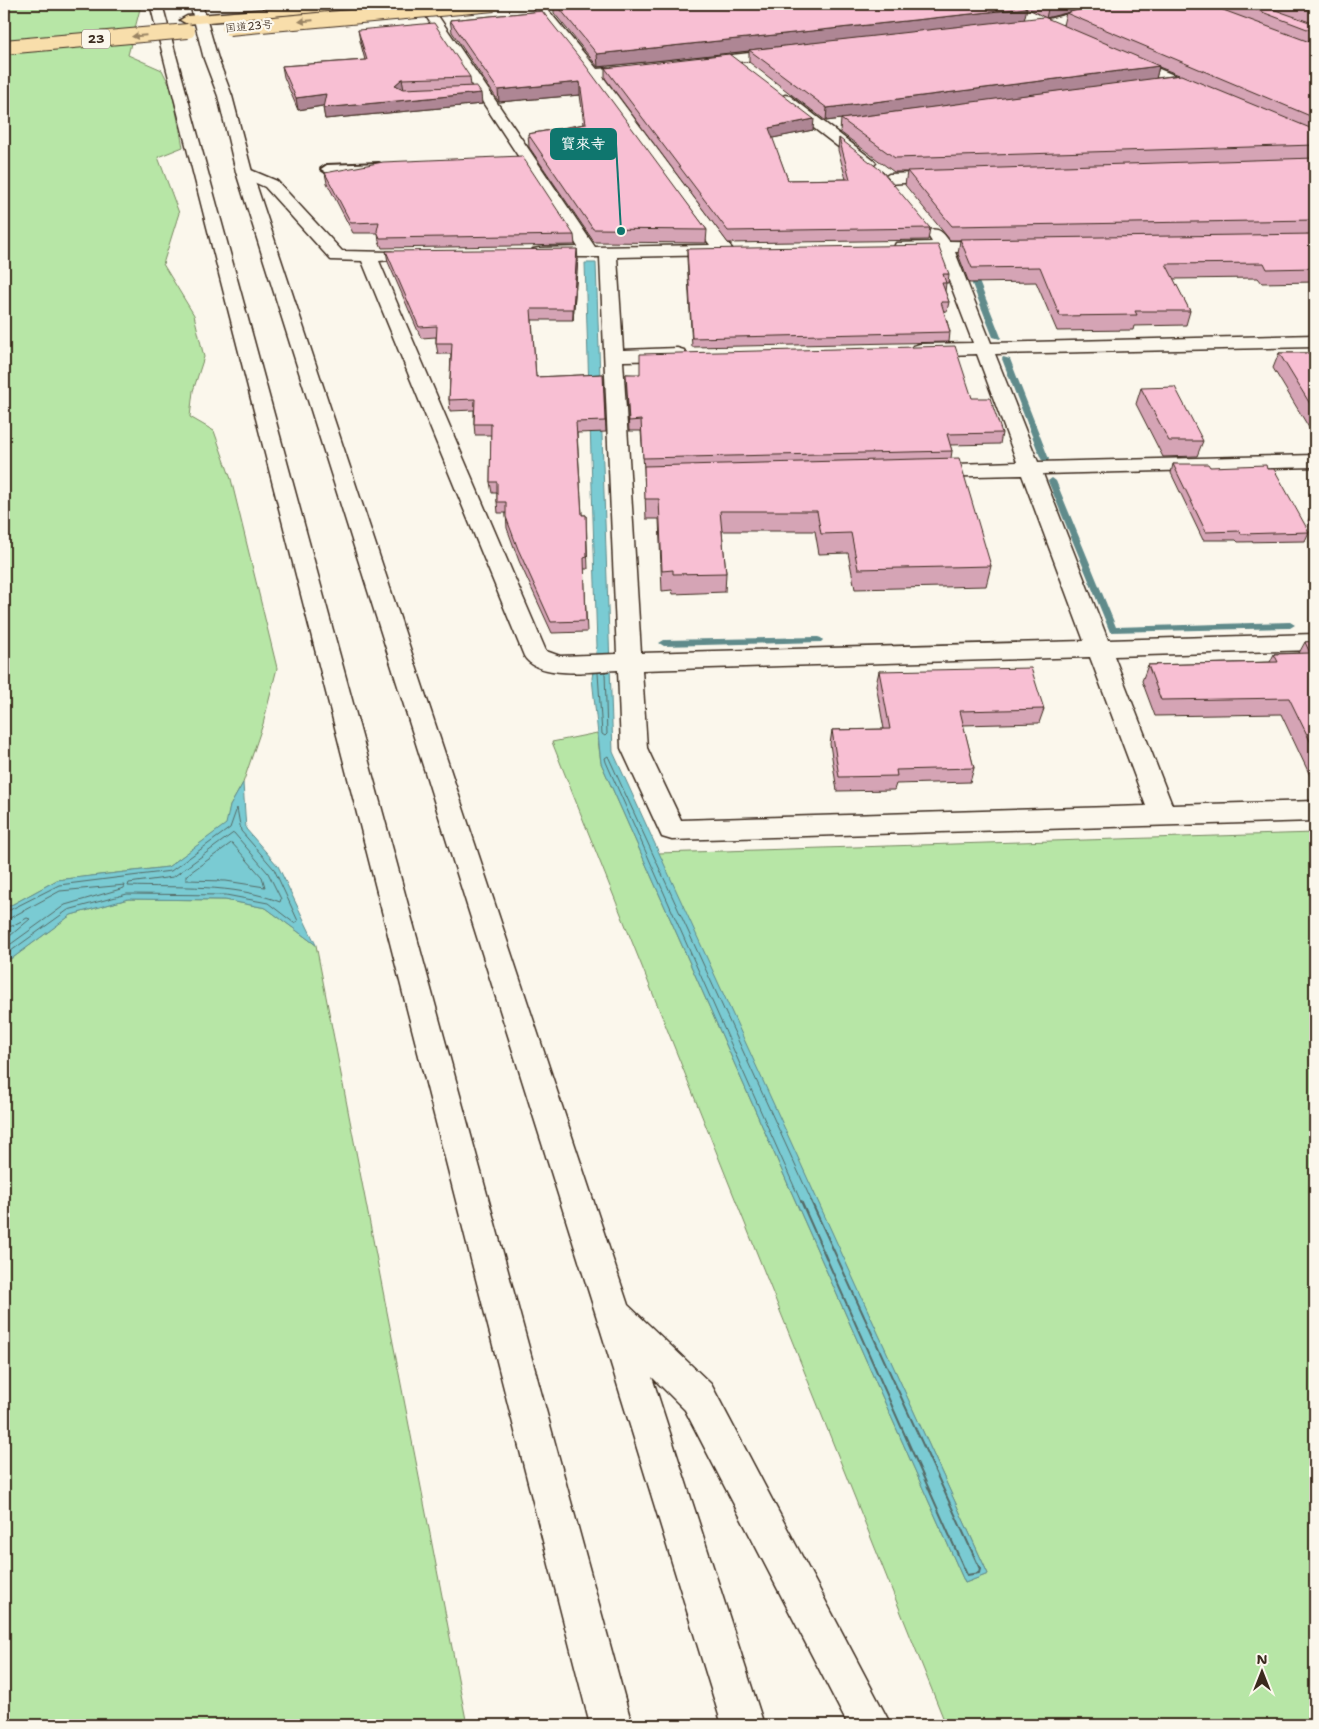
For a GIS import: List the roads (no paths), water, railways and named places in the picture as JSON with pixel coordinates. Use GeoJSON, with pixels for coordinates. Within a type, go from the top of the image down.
{"type":"FeatureCollection","features":[{"type":"Feature","properties":{"kind":"highway","name":"国道23号"},"geometry":{"type":"LineString","coordinates":[[228,22],[366,4]]}},
{"type":"Feature","properties":{"kind":"highway","name":"国道23号"},"geometry":{"type":"LineString","coordinates":[[4,47],[228,22],[494,4]]}},
{"type":"Feature","properties":{"kind":"highway","name":"国道23号"},"geometry":{"type":"LineString","coordinates":[[4,35],[195,25]]}},
{"type":"Feature","properties":{"kind":"street"},"geometry":{"type":"LineString","coordinates":[[156,4],[611,1725]]}},
{"type":"Feature","properties":{"kind":"street"},"geometry":{"type":"LineString","coordinates":[[196,4],[195,25],[211,58],[225,96],[244,172],[614,1315],[744,1725]]}},
{"type":"Feature","properties":{"kind":"street"},"geometry":{"type":"LineString","coordinates":[[424,4],[478,93],[524,161],[590,252]]}},
{"type":"Feature","properties":{"kind":"street"},"geometry":{"type":"LineString","coordinates":[[1005,28],[1044,24],[1125,4]]}},
{"type":"Feature","properties":{"kind":"street"},"geometry":{"type":"LineString","coordinates":[[538,6],[558,7]]}},
{"type":"Feature","properties":{"kind":"street"},"geometry":{"type":"LineString","coordinates":[[538,6],[593,74],[722,250]]}},
{"type":"Feature","properties":{"kind":"street"},"geometry":{"type":"LineString","coordinates":[[1021,12],[1062,32]]}},
{"type":"Feature","properties":{"kind":"street"},"geometry":{"type":"LineString","coordinates":[[686,64],[801,51]]}},
{"type":"Feature","properties":{"kind":"street"},"geometry":{"type":"LineString","coordinates":[[1106,51],[1214,97]]}},
{"type":"Feature","properties":{"kind":"street"},"geometry":{"type":"LineString","coordinates":[[732,59],[747,70]]}},
{"type":"Feature","properties":{"kind":"street"},"geometry":{"type":"LineString","coordinates":[[593,74],[658,67]]}},
{"type":"Feature","properties":{"kind":"street"},"geometry":{"type":"LineString","coordinates":[[1148,86],[1178,82]]}},
{"type":"Feature","properties":{"kind":"street"},"geometry":{"type":"LineString","coordinates":[[770,88],[889,179],[901,194]]}},
{"type":"Feature","properties":{"kind":"street"},"geometry":{"type":"LineString","coordinates":[[822,128],[842,125]]}},
{"type":"Feature","properties":{"kind":"street"},"geometry":{"type":"LineString","coordinates":[[244,172],[271,184],[337,256],[407,255]]}},
{"type":"Feature","properties":{"kind":"street"},"geometry":{"type":"LineString","coordinates":[[889,179],[958,177]]}},
{"type":"Feature","properties":{"kind":"street"},"geometry":{"type":"LineString","coordinates":[[926,224],[945,247],[1163,815]]}},
{"type":"Feature","properties":{"kind":"street"},"geometry":{"type":"LineString","coordinates":[[887,248],[1013,246]]}},
{"type":"Feature","properties":{"kind":"street"},"geometry":{"type":"LineString","coordinates":[[522,253],[742,250]]}},
{"type":"Feature","properties":{"kind":"street"},"geometry":{"type":"LineString","coordinates":[[608,252],[613,356],[629,477],[622,662],[634,748],[672,830],[1315,811]]}},
{"type":"Feature","properties":{"kind":"street"},"geometry":{"type":"LineString","coordinates":[[368,256],[536,656],[545,662],[560,664],[1315,642]]}},
{"type":"Feature","properties":{"kind":"street"},"geometry":{"type":"LineString","coordinates":[[906,350],[1315,341]]}},
{"type":"Feature","properties":{"kind":"street"},"geometry":{"type":"LineString","coordinates":[[613,356],[691,354]]}},
{"type":"Feature","properties":{"kind":"street"},"geometry":{"type":"LineString","coordinates":[[903,471],[1315,461]]}},
{"type":"Feature","properties":{"kind":"street"},"geometry":{"type":"LineString","coordinates":[[614,1315],[698,1397],[870,1725]]}},
{"type":"Feature","properties":{"kind":"lane"},"geometry":{"type":"LineString","coordinates":[[327,169],[394,166]]}},
{"type":"Feature","properties":{"kind":"water"},"geometry":{"type":"Polygon","coordinates":[[[585,263],[596,263],[613,752],[988,1574],[965,1583],[601,763],[592,678],[597,646],[585,263]]]}},
{"type":"Feature","properties":{"kind":"water"},"geometry":{"type":"Polygon","coordinates":[[[243,783],[246,829],[278,866],[316,945],[266,908],[225,900],[128,899],[71,915],[14,957],[4,961],[4,909],[57,880],[168,867],[226,824],[230,806],[243,783]]]}},
{"type":"Feature","properties":{"kind":"waterway"},"geometry":{"type":"LineString","coordinates":[[970,269],[997,337]]}},
{"type":"Feature","properties":{"kind":"waterway"},"geometry":{"type":"LineString","coordinates":[[1006,359],[1045,459]]}},
{"type":"Feature","properties":{"kind":"waterway"},"geometry":{"type":"LineString","coordinates":[[1052,481],[1113,630],[1290,625]]}},
{"type":"Feature","properties":{"kind":"waterway"},"geometry":{"type":"LineString","coordinates":[[664,643],[818,640]]}},
{"type":"Feature","properties":{"kind":"place","name":"寳來寺"},"geometry":{"type":"Point","coordinates":[621,231]}}]}
